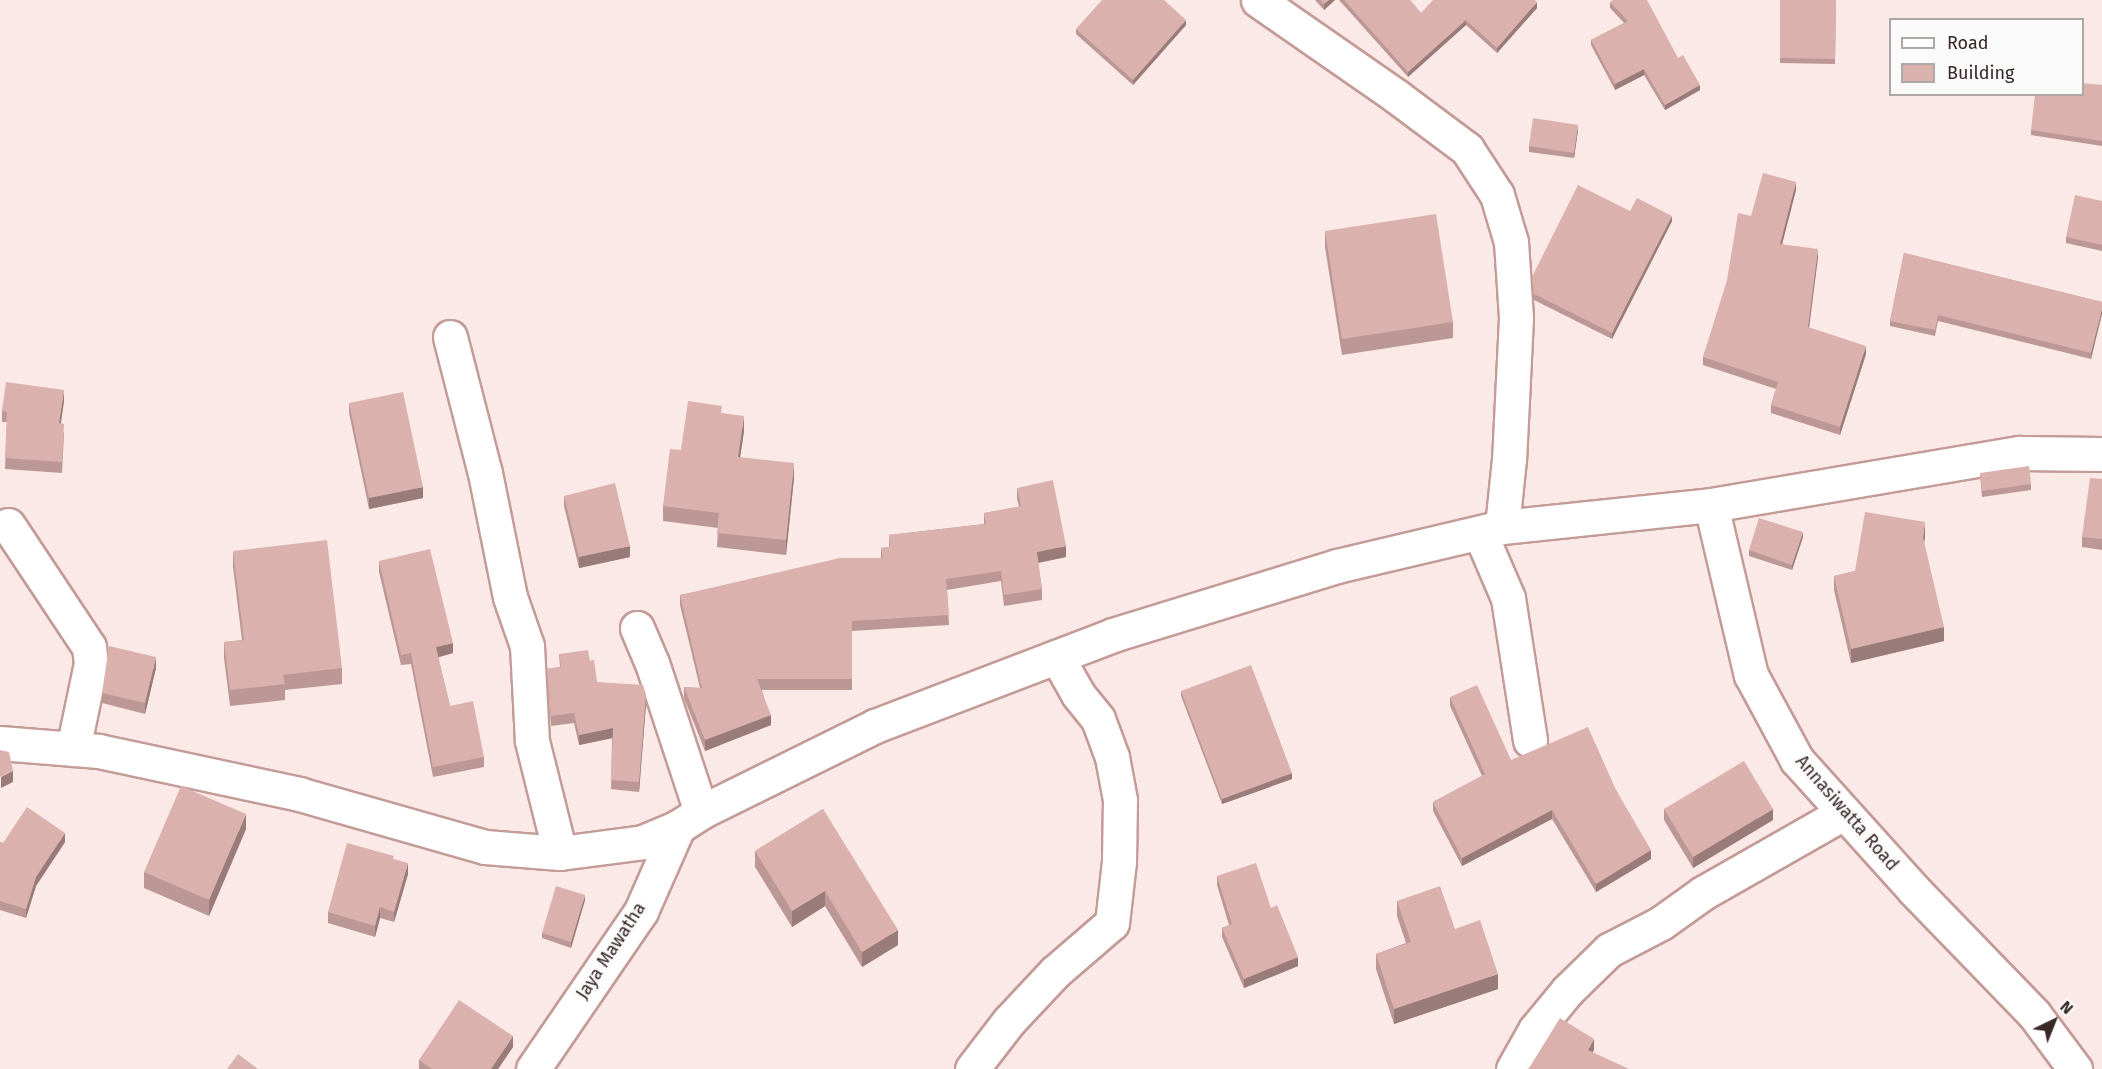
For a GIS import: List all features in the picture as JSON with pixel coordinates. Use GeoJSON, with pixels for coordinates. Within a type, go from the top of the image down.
{"type":"FeatureCollection","features":[{"type":"Feature","properties":{"kind":"street"},"geometry":{"type":"LineString","coordinates":[[1258,0],[1396,96],[1467,149],[1497,195],[1511,242],[1516,318],[1509,459],[1491,530],[1508,598],[1530,740]]}},
{"type":"Feature","properties":{"kind":"street"},"geometry":{"type":"LineString","coordinates":[[450,337],[485,473],[510,597],[526,646],[532,741],[560,853]]}},
{"type":"Feature","properties":{"kind":"street"},"geometry":{"type":"LineString","coordinates":[[0,743],[99,751],[299,794],[485,847],[560,853],[643,842],[874,726],[1113,635],[1336,566],[1491,530],[1711,505],[2020,453],[2102,454]]}},
{"type":"Feature","properties":{"kind":"street","name":"Annasiwatta Road"},"geometry":{"type":"LineString","coordinates":[[1711,505],[1751,675],[1797,759],[1843,813],[2034,1014],[2075,1069]]}},
{"type":"Feature","properties":{"kind":"street"},"geometry":{"type":"LineString","coordinates":[[8,525],[89,647],[91,663],[72,749]]}},
{"type":"Feature","properties":{"kind":"street"},"geometry":{"type":"LineString","coordinates":[[637,628],[652,663],[689,820]]}},
{"type":"Feature","properties":{"kind":"street"},"geometry":{"type":"LineString","coordinates":[[972,1069],[1009,1021],[1055,972],[1112,923],[1119,862],[1120,801],[1112,757],[1098,719],[1078,694],[1057,657]]}},
{"type":"Feature","properties":{"kind":"street"},"geometry":{"type":"LineString","coordinates":[[1513,1069],[1534,1030],[1567,992],[1609,950],[1661,923],[1703,893],[1843,813]]}},
{"type":"Feature","properties":{"kind":"street","name":"Jaya Mawatha"},"geometry":{"type":"LineString","coordinates":[[533,1069],[641,911],[689,820]]}},
{"type":"Feature","properties":{"kind":"building"},"geometry":{"type":"Polygon","coordinates":[[[1102,0],[1164,0],[1186,20],[1133,80],[1076,29],[1102,0]]]}},
{"type":"Feature","properties":{"kind":"building"},"geometry":{"type":"Polygon","coordinates":[[[1344,0],[1410,0],[1421,13],[1433,0],[1535,0],[1537,2],[1497,48],[1466,20],[1408,72],[1344,0]]]}},
{"type":"Feature","properties":{"kind":"building"},"geometry":{"type":"Polygon","coordinates":[[[1613,0],[1647,0],[1678,58],[1683,55],[1700,85],[1665,105],[1644,69],[1615,84],[1591,40],[1628,21],[1610,2],[1613,0]]]}},
{"type":"Feature","properties":{"kind":"building"},"geometry":{"type":"Polygon","coordinates":[[[1780,0],[1836,0],[1835,59],[1780,58],[1780,0]]]}},
{"type":"Feature","properties":{"kind":"building"},"geometry":{"type":"Polygon","coordinates":[[[2084,83],[2102,85],[2102,141],[2031,130],[2035,96],[2084,96],[2084,83]]]}},
{"type":"Feature","properties":{"kind":"building"},"geometry":{"type":"Polygon","coordinates":[[[1533,118],[1578,125],[1574,153],[1529,146],[1533,118]]]}},
{"type":"Feature","properties":{"kind":"building"},"geometry":{"type":"Polygon","coordinates":[[[1763,173],[1796,182],[1780,244],[1818,249],[1808,327],[1866,346],[1840,427],[1771,405],[1778,382],[1703,357],[1727,280],[1738,213],[1751,216],[1763,173]]]}},
{"type":"Feature","properties":{"kind":"building"},"geometry":{"type":"Polygon","coordinates":[[[1578,185],[1630,211],[1637,198],[1672,216],[1612,333],[1534,294],[1532,277],[1578,185]]]}},
{"type":"Feature","properties":{"kind":"building"},"geometry":{"type":"Polygon","coordinates":[[[2075,195],[2102,201],[2102,245],[2066,237],[2075,195]]]}},
{"type":"Feature","properties":{"kind":"building"},"geometry":{"type":"Polygon","coordinates":[[[1436,214],[1453,322],[1342,339],[1325,231],[1436,214]]]}},
{"type":"Feature","properties":{"kind":"building"},"geometry":{"type":"Polygon","coordinates":[[[1904,253],[2102,302],[2091,353],[1938,315],[1935,330],[1890,321],[1904,253]]]}},
{"type":"Feature","properties":{"kind":"building"},"geometry":{"type":"Polygon","coordinates":[[[6,382],[64,390],[59,423],[64,424],[62,462],[5,458],[7,412],[2,411],[6,382]]]}},
{"type":"Feature","properties":{"kind":"building"},"geometry":{"type":"Polygon","coordinates":[[[403,392],[423,487],[369,498],[349,403],[403,392]]]}},
{"type":"Feature","properties":{"kind":"building"},"geometry":{"type":"Polygon","coordinates":[[[688,401],[722,406],[721,413],[744,416],[738,457],[794,463],[786,540],[717,533],[719,513],[663,506],[670,449],[681,450],[688,401]]]}},
{"type":"Feature","properties":{"kind":"building"},"geometry":{"type":"Polygon","coordinates":[[[2029,466],[2031,484],[1982,491],[1980,473],[2029,466]]]}},
{"type":"Feature","properties":{"kind":"building"},"geometry":{"type":"Polygon","coordinates":[[[2090,478],[2102,479],[2102,539],[2082,537],[2090,478]]]}},
{"type":"Feature","properties":{"kind":"building"},"geometry":{"type":"Polygon","coordinates":[[[1053,480],[1066,546],[1037,552],[1042,589],[1004,595],[1001,571],[946,579],[949,615],[852,621],[852,679],[757,679],[771,715],[705,740],[684,687],[702,688],[680,595],[840,558],[883,558],[881,548],[890,547],[889,535],[986,524],[984,513],[1021,506],[1017,488],[1053,480]]]}},
{"type":"Feature","properties":{"kind":"building"},"geometry":{"type":"Polygon","coordinates":[[[615,483],[630,546],[579,557],[564,496],[615,483]]]}},
{"type":"Feature","properties":{"kind":"building"},"geometry":{"type":"Polygon","coordinates":[[[1865,512],[1925,522],[1923,537],[1944,627],[1851,649],[1834,576],[1855,571],[1865,512]]]}},
{"type":"Feature","properties":{"kind":"building"},"geometry":{"type":"Polygon","coordinates":[[[1759,518],[1803,532],[1792,565],[1749,550],[1759,518]]]}},
{"type":"Feature","properties":{"kind":"building"},"geometry":{"type":"Polygon","coordinates":[[[327,540],[342,668],[283,675],[285,684],[230,690],[224,642],[244,640],[233,551],[327,540]]]}},
{"type":"Feature","properties":{"kind":"building"},"geometry":{"type":"Polygon","coordinates":[[[430,549],[453,643],[436,647],[450,706],[473,701],[484,757],[433,767],[411,653],[401,655],[379,561],[430,549]]]}},
{"type":"Feature","properties":{"kind":"building"},"geometry":{"type":"Polygon","coordinates":[[[109,646],[156,657],[145,703],[102,693],[109,646]]]}},
{"type":"Feature","properties":{"kind":"building"},"geometry":{"type":"Polygon","coordinates":[[[588,650],[590,661],[594,660],[597,682],[643,685],[646,694],[639,782],[611,780],[613,728],[579,735],[574,713],[551,716],[547,669],[561,667],[559,654],[588,650]]]}},
{"type":"Feature","properties":{"kind":"building"},"geometry":{"type":"Polygon","coordinates":[[[1251,665],[1292,773],[1222,799],[1181,691],[1251,665]]]}},
{"type":"Feature","properties":{"kind":"building"},"geometry":{"type":"Polygon","coordinates":[[[1477,685],[1511,760],[1588,727],[1616,790],[1651,850],[1596,884],[1552,810],[1462,858],[1433,802],[1485,774],[1450,697],[1477,685]]]}},
{"type":"Feature","properties":{"kind":"building"},"geometry":{"type":"Polygon","coordinates":[[[0,750],[9,752],[13,771],[0,777],[0,750]]]}},
{"type":"Feature","properties":{"kind":"building"},"geometry":{"type":"Polygon","coordinates":[[[1744,761],[1773,809],[1693,857],[1664,809],[1744,761]]]}},
{"type":"Feature","properties":{"kind":"building"},"geometry":{"type":"Polygon","coordinates":[[[181,786],[246,814],[209,900],[144,872],[181,786]]]}},
{"type":"Feature","properties":{"kind":"building"},"geometry":{"type":"Polygon","coordinates":[[[27,807],[65,833],[36,877],[26,909],[0,901],[0,842],[3,843],[27,807]]]}},
{"type":"Feature","properties":{"kind":"building"},"geometry":{"type":"Polygon","coordinates":[[[823,809],[898,930],[862,952],[825,891],[792,911],[755,851],[823,809]]]}},
{"type":"Feature","properties":{"kind":"building"},"geometry":{"type":"Polygon","coordinates":[[[347,843],[394,856],[393,859],[408,863],[394,912],[380,907],[375,926],[328,912],[347,843]]]}},
{"type":"Feature","properties":{"kind":"building"},"geometry":{"type":"Polygon","coordinates":[[[1256,863],[1271,908],[1277,905],[1298,957],[1244,979],[1222,928],[1232,924],[1217,876],[1256,863]]]}},
{"type":"Feature","properties":{"kind":"building"},"geometry":{"type":"Polygon","coordinates":[[[556,886],[585,895],[571,942],[542,933],[556,886]]]}},
{"type":"Feature","properties":{"kind":"building"},"geometry":{"type":"Polygon","coordinates":[[[1440,886],[1455,929],[1480,920],[1498,974],[1394,1009],[1376,954],[1411,942],[1397,901],[1440,886]]]}},
{"type":"Feature","properties":{"kind":"building"},"geometry":{"type":"Polygon","coordinates":[[[459,1000],[513,1036],[491,1069],[432,1069],[419,1060],[459,1000]]]}},
{"type":"Feature","properties":{"kind":"building"},"geometry":{"type":"Polygon","coordinates":[[[1560,1018],[1594,1039],[1588,1050],[1629,1069],[1527,1069],[1560,1018]]]}},
{"type":"Feature","properties":{"kind":"building"},"geometry":{"type":"Polygon","coordinates":[[[238,1054],[258,1069],[227,1069],[238,1054]]]}}]}
